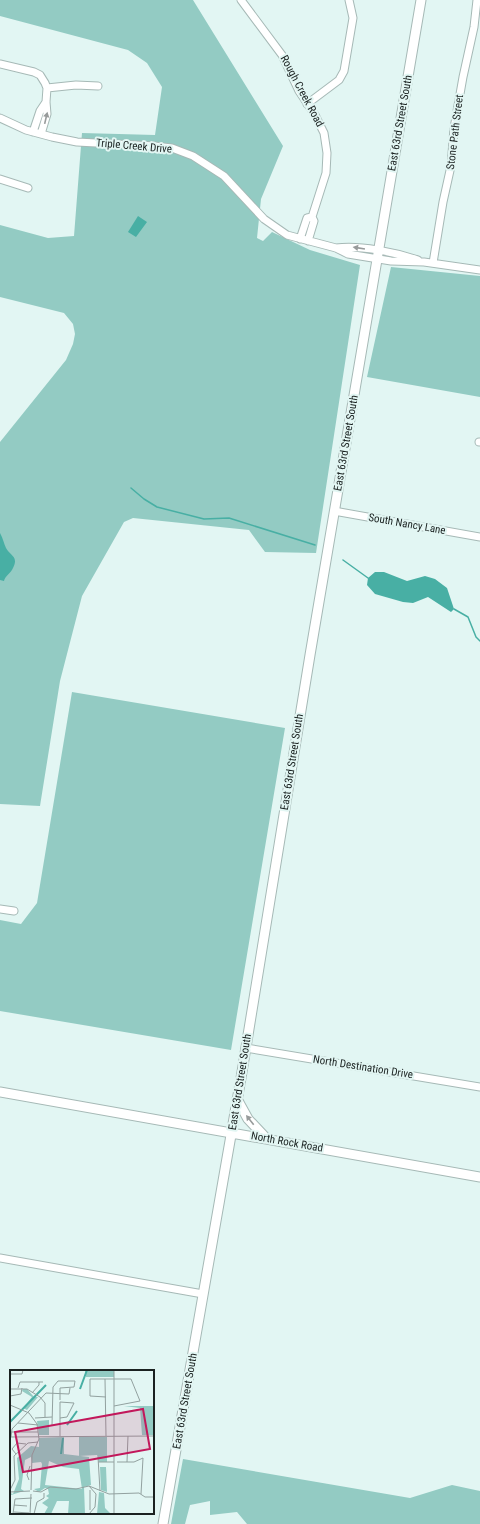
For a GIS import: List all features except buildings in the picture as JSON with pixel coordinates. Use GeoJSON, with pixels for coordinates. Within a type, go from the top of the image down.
{"type":"FeatureCollection","features":[{"type":"Feature","properties":{"kind":"main road","name":"East 63rd Street South"},"geometry":{"type":"LineString","coordinates":[[164,1524],[232,1132],[334,511],[421,0]]}},
{"type":"Feature","properties":{"kind":"main road","name":"North Rock Road"},"geometry":{"type":"LineString","coordinates":[[0,1092],[267,1138],[480,1177]]}},
{"type":"Feature","properties":{"kind":"main road"},"geometry":{"type":"LineString","coordinates":[[237,1099],[248,1119],[267,1138]]}},
{"type":"Feature","properties":{"kind":"street","name":"Rough Creek Road"},"geometry":{"type":"LineString","coordinates":[[241,0],[276,45],[299,91],[321,126],[326,140],[326,173],[312,217],[314,221],[308,241]]}},
{"type":"Feature","properties":{"kind":"street"},"geometry":{"type":"LineString","coordinates":[[307,104],[340,80],[344,71],[352,18],[349,0]]}},
{"type":"Feature","properties":{"kind":"street","name":"Stone Path Street"},"geometry":{"type":"LineString","coordinates":[[433,263],[444,198],[452,166],[454,128],[474,26],[477,0]]}},
{"type":"Feature","properties":{"kind":"street"},"geometry":{"type":"LineString","coordinates":[[0,64],[34,72],[43,79],[47,88],[46,102],[48,114],[41,134]]}},
{"type":"Feature","properties":{"kind":"street"},"geometry":{"type":"LineString","coordinates":[[47,88],[76,85],[98,86]]}},
{"type":"Feature","properties":{"kind":"street"},"geometry":{"type":"LineString","coordinates":[[32,132],[40,111],[46,102]]}},
{"type":"Feature","properties":{"kind":"street","name":"Triple Creek Drive"},"geometry":{"type":"LineString","coordinates":[[0,118],[32,132],[77,142],[172,148],[192,156],[224,176],[264,219],[287,235],[336,248],[349,246],[378,255],[403,255],[424,262],[480,270]]}},
{"type":"Feature","properties":{"kind":"street"},"geometry":{"type":"LineString","coordinates":[[0,179],[28,188]]}},
{"type":"Feature","properties":{"kind":"street","name":"Rough Creek Road"},"geometry":{"type":"LineString","coordinates":[[300,239],[306,219],[312,217]]}},
{"type":"Feature","properties":{"kind":"street","name":"South Nancy Lane"},"geometry":{"type":"LineString","coordinates":[[334,511],[480,537]]}},
{"type":"Feature","properties":{"kind":"street"},"geometry":{"type":"LineString","coordinates":[[0,909],[14,911]]}},
{"type":"Feature","properties":{"kind":"street","name":"North Destination Drive"},"geometry":{"type":"LineString","coordinates":[[246,1048],[480,1087]]}},
{"type":"Feature","properties":{"kind":"street"},"geometry":{"type":"LineString","coordinates":[[0,1258],[203,1294]]}},
{"type":"Feature","properties":{"kind":"green space"},"geometry":{"type":"Polygon","coordinates":[[[0,0],[193,0],[283,146],[261,199],[257,238],[263,241],[272,232],[310,250],[360,265],[316,553],[265,552],[249,530],[133,518],[124,522],[82,596],[60,681],[40,806],[0,804],[0,442],[66,360],[73,344],[75,334],[73,324],[64,313],[0,297],[0,225],[48,238],[74,236],[82,133],[155,135],[162,87],[147,63],[128,50],[0,16],[0,0]]]}},
{"type":"Feature","properties":{"kind":"green space"},"geometry":{"type":"Polygon","coordinates":[[[391,267],[480,276],[480,397],[367,377],[391,267]]]}},
{"type":"Feature","properties":{"kind":"green space"},"geometry":{"type":"Polygon","coordinates":[[[72,692],[285,728],[231,1050],[0,1011],[0,920],[21,924],[37,903],[72,692]]]}},
{"type":"Feature","properties":{"kind":"green space"},"geometry":{"type":"Polygon","coordinates":[[[183,1459],[410,1498],[452,1485],[480,1491],[480,1524],[247,1524],[237,1512],[210,1515],[210,1501],[190,1505],[185,1524],[171,1524],[183,1459]]]}},
{"type":"Feature","properties":{"kind":"water"},"geometry":{"type":"Polygon","coordinates":[[[138,216],[147,222],[136,237],[128,232],[138,216]]]}},
{"type":"Feature","properties":{"kind":"water"},"geometry":{"type":"Polygon","coordinates":[[[0,533],[6,548],[13,556],[15,561],[12,570],[4,581],[0,580],[0,533]]]}},
{"type":"Feature","properties":{"kind":"water"},"geometry":{"type":"Polygon","coordinates":[[[375,572],[384,572],[407,581],[425,576],[435,579],[447,588],[454,609],[451,612],[428,597],[413,603],[403,602],[375,594],[367,585],[368,578],[375,572]]]}},
{"type":"Feature","properties":{"kind":"waterway"},"geometry":{"type":"LineString","coordinates":[[131,488],[144,499],[157,507],[204,519],[229,518],[315,545]]}},
{"type":"Feature","properties":{"kind":"waterway"},"geometry":{"type":"LineString","coordinates":[[343,560],[368,578]]}},
{"type":"Feature","properties":{"kind":"waterway"},"geometry":{"type":"LineString","coordinates":[[454,609],[468,617],[476,637],[480,641]]}}]}
